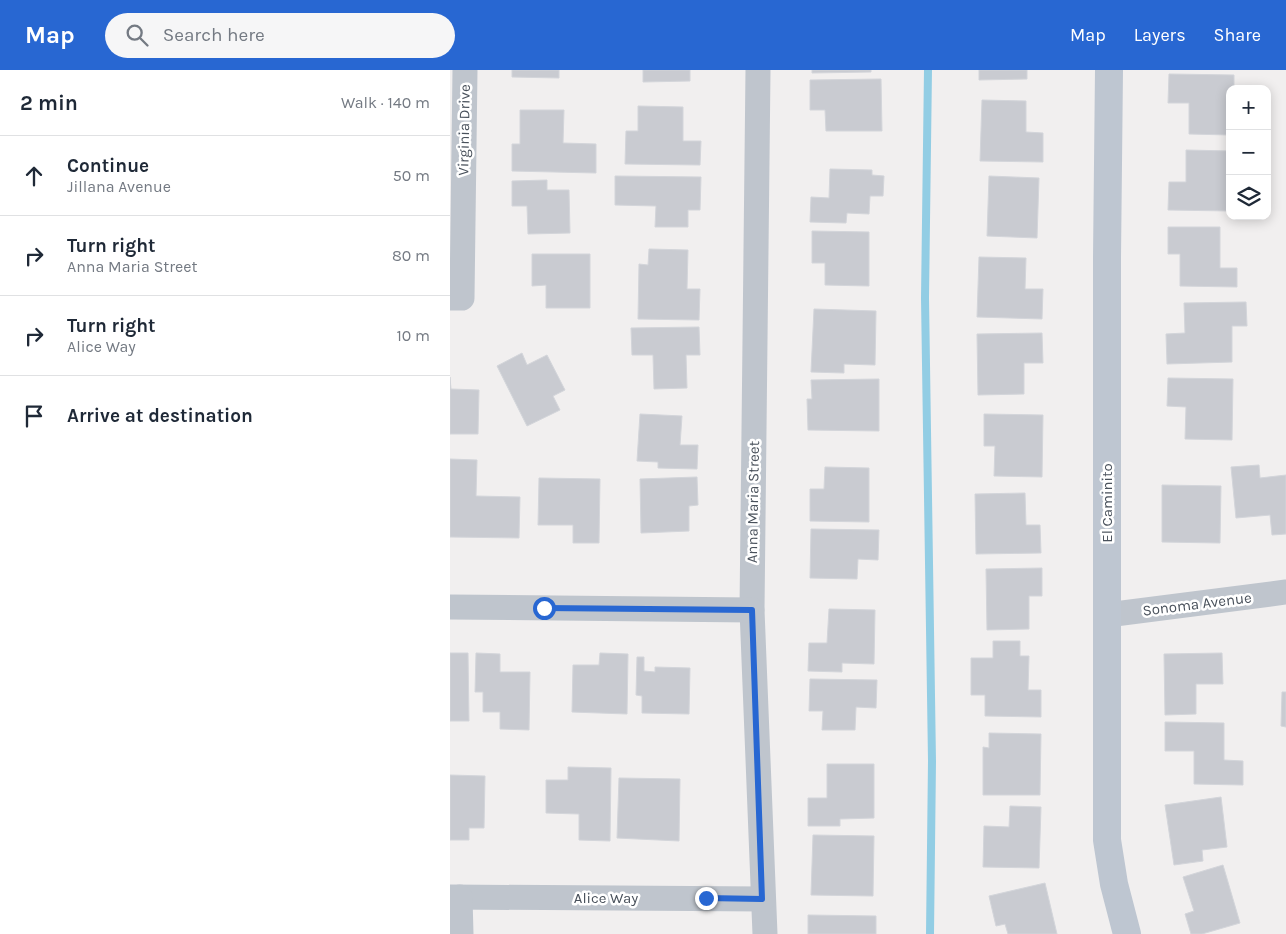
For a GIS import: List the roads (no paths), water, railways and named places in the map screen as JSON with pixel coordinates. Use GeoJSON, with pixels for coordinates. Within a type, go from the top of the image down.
{"type":"FeatureCollection","features":[{"type":"Feature","properties":{"kind":"street","name":"Virginia Drive"},"geometry":{"type":"LineString","coordinates":[[450,298],[462,298],[465,70]]}},
{"type":"Feature","properties":{"kind":"street","name":"Anna Maria Street"},"geometry":{"type":"LineString","coordinates":[[758,70],[752,610],[762,899],[765,934]]}},
{"type":"Feature","properties":{"kind":"street","name":"El Caminito"},"geometry":{"type":"LineString","coordinates":[[1109,70],[1106,258],[1107,840],[1114,884],[1127,934]]}},
{"type":"Feature","properties":{"kind":"street","name":"Sonoma Avenue"},"geometry":{"type":"LineString","coordinates":[[1107,615],[1286,592]]}},
{"type":"Feature","properties":{"kind":"street"},"geometry":{"type":"LineString","coordinates":[[450,607],[752,610]]}},
{"type":"Feature","properties":{"kind":"street"},"geometry":{"type":"LineString","coordinates":[[455,898],[461,934]]}},
{"type":"Feature","properties":{"kind":"street","name":"Alice Way"},"geometry":{"type":"LineString","coordinates":[[455,898],[762,899]]}},
{"type":"Feature","properties":{"kind":"waterway"},"geometry":{"type":"LineString","coordinates":[[928,70],[925,298],[932,761],[930,934]]}}]}
